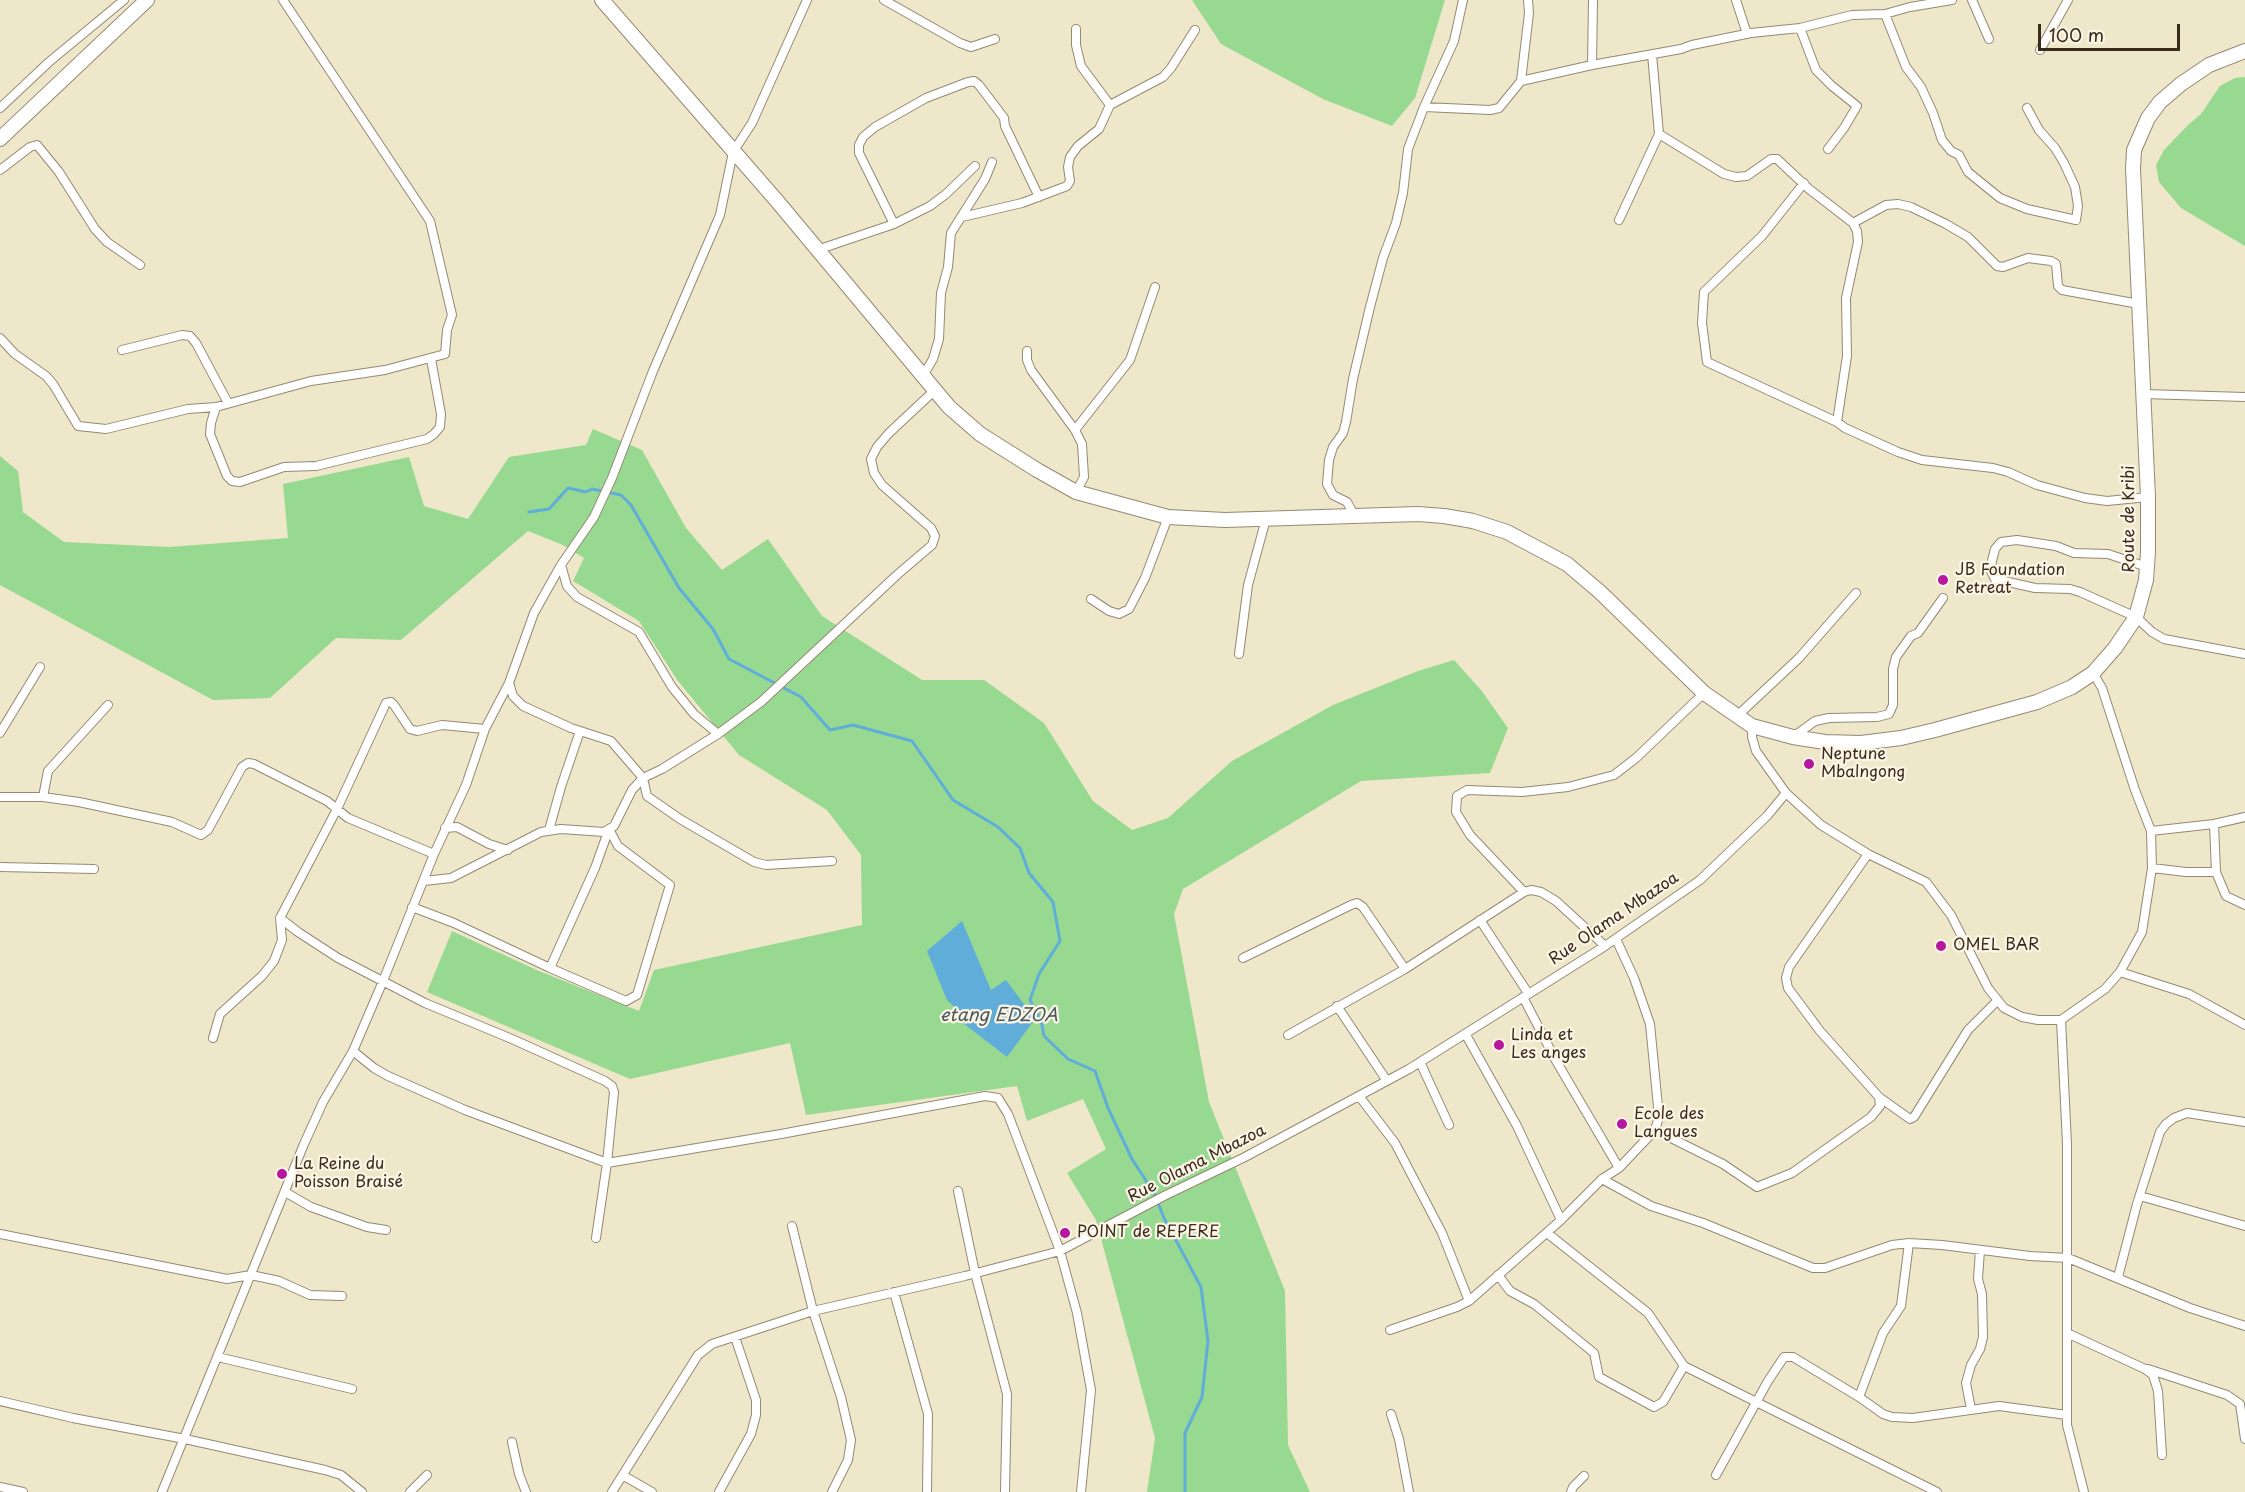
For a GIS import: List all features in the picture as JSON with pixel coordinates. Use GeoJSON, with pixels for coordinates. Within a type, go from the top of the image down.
{"type":"FeatureCollection","features":[{"type":"Feature","properties":{"kind":"main road"},"geometry":{"type":"LineString","coordinates":[[0,139],[147,0]]}},
{"type":"Feature","properties":{"kind":"main road","name":"Route de Kribi"},"geometry":{"type":"LineString","coordinates":[[602,0],[935,390],[980,434],[1076,492],[1168,517],[1266,519],[1418,514],[1454,517],[1507,532],[1567,564],[1600,592],[1704,693],[1736,717],[1752,726],[1793,737],[1825,742],[1861,743],[1901,738],[2037,702],[2072,687],[2093,673],[2115,648],[2136,617],[2146,580],[2148,497],[2134,150],[2139,134],[2160,102],[2209,65],[2245,51]]}},
{"type":"Feature","properties":{"kind":"street"},"geometry":{"type":"LineString","coordinates":[[0,108],[49,62],[124,0]]}},
{"type":"Feature","properties":{"kind":"street"},"geometry":{"type":"LineString","coordinates":[[0,338],[15,354],[46,376],[60,394],[75,424],[81,428],[106,429],[188,409],[216,407],[311,381],[385,370],[445,354],[447,330],[452,315],[430,221],[283,0]]}},
{"type":"Feature","properties":{"kind":"street"},"geometry":{"type":"LineString","coordinates":[[162,1492],[323,1102],[353,1051],[445,828],[466,785],[485,729],[509,683],[534,612],[561,565],[594,516],[612,478],[653,371],[720,215],[733,152],[752,123],[807,0]]}},
{"type":"Feature","properties":{"kind":"street"},"geometry":{"type":"LineString","coordinates":[[884,0],[971,47],[995,39]]}},
{"type":"Feature","properties":{"kind":"street"},"geometry":{"type":"LineString","coordinates":[[1354,515],[1347,502],[1333,495],[1327,484],[1329,460],[1346,422],[1353,379],[1375,287],[1403,193],[1408,149],[1454,41],[1462,0]]}},
{"type":"Feature","properties":{"kind":"street"},"geometry":{"type":"LineString","coordinates":[[1424,107],[1490,110],[1499,108],[1521,81],[1529,13],[1528,0]]}},
{"type":"Feature","properties":{"kind":"street"},"geometry":{"type":"LineString","coordinates":[[1592,65],[1593,0]]}},
{"type":"Feature","properties":{"kind":"street"},"geometry":{"type":"LineString","coordinates":[[1736,0],[1747,34]]}},
{"type":"Feature","properties":{"kind":"street"},"geometry":{"type":"LineString","coordinates":[[1521,81],[1592,65],[1681,50],[1692,45],[1747,34],[1800,28],[1852,15],[1885,14],[1952,0]]}},
{"type":"Feature","properties":{"kind":"street"},"geometry":{"type":"LineString","coordinates":[[1971,0],[1989,39]]}},
{"type":"Feature","properties":{"kind":"street"},"geometry":{"type":"LineString","coordinates":[[2040,50],[2068,0]]}},
{"type":"Feature","properties":{"kind":"street"},"geometry":{"type":"LineString","coordinates":[[1885,14],[1906,67],[1921,87],[1933,113],[1942,140],[1959,155],[1968,172],[2000,198],[2027,209],[2076,220],[2078,206],[2076,187],[2055,148],[2039,130],[2027,108]]}},
{"type":"Feature","properties":{"kind":"street"},"geometry":{"type":"LineString","coordinates":[[1800,28],[1816,70],[1857,106],[1828,149]]}},
{"type":"Feature","properties":{"kind":"street"},"geometry":{"type":"LineString","coordinates":[[1076,29],[1076,45],[1081,66],[1110,105]]}},
{"type":"Feature","properties":{"kind":"street"},"geometry":{"type":"LineString","coordinates":[[962,217],[987,213],[1067,186],[1070,181],[1068,167],[1070,157],[1078,146],[1099,129],[1110,105],[1163,77],[1172,68],[1196,30]]}},
{"type":"Feature","properties":{"kind":"street"},"geometry":{"type":"LineString","coordinates":[[1619,220],[1659,134],[1652,54]]}},
{"type":"Feature","properties":{"kind":"street"},"geometry":{"type":"LineString","coordinates":[[894,224],[859,153],[858,145],[869,132],[885,121],[926,98],[968,82],[974,81],[979,85],[1004,118],[1005,126],[1039,197]]}},
{"type":"Feature","properties":{"kind":"street"},"geometry":{"type":"LineString","coordinates":[[1659,134],[1724,174],[1736,177],[1747,176],[1771,159],[1777,159],[1853,223],[1857,231],[1858,242],[1846,298],[1847,356],[1837,422]]}},
{"type":"Feature","properties":{"kind":"street"},"geometry":{"type":"LineString","coordinates":[[0,170],[30,147],[37,146],[59,172],[95,230],[107,242],[140,265]]}},
{"type":"Feature","properties":{"kind":"street"},"geometry":{"type":"LineString","coordinates":[[923,376],[933,359],[939,339],[941,293],[948,267],[951,233],[985,178],[992,162]]}},
{"type":"Feature","properties":{"kind":"street"},"geometry":{"type":"LineString","coordinates":[[817,250],[894,224],[930,206],[975,166]]}},
{"type":"Feature","properties":{"kind":"street"},"geometry":{"type":"LineString","coordinates":[[1804,183],[1762,236],[1704,292],[1702,323],[1707,362],[1837,422],[1845,428],[1898,452],[1922,460],[1993,468],[2037,485],[2085,498],[2107,501],[2148,497]]}},
{"type":"Feature","properties":{"kind":"street"},"geometry":{"type":"LineString","coordinates":[[1853,223],[1886,206],[1898,204],[1911,207],[1968,237],[1997,266],[2002,267],[2028,258],[2052,261],[2056,264],[2058,286],[2062,290],[2139,304]]}},
{"type":"Feature","properties":{"kind":"street"},"geometry":{"type":"LineString","coordinates":[[1075,430],[1130,360],[1155,287]]}},
{"type":"Feature","properties":{"kind":"street"},"geometry":{"type":"LineString","coordinates":[[122,350],[182,334],[190,336],[228,403]]}},
{"type":"Feature","properties":{"kind":"street"},"geometry":{"type":"LineString","coordinates":[[1027,351],[1027,360],[1031,370],[1075,430],[1082,444],[1085,471],[1076,492]]}},
{"type":"Feature","properties":{"kind":"street"},"geometry":{"type":"LineString","coordinates":[[216,407],[210,423],[210,434],[227,476],[232,481],[240,482],[284,467],[316,466],[427,439],[434,434],[440,426],[441,414],[431,359]]}},
{"type":"Feature","properties":{"kind":"street"},"geometry":{"type":"LineString","coordinates":[[424,881],[451,878],[549,830],[604,832],[614,826],[632,790],[644,778],[718,734],[761,702],[932,545],[935,536],[930,528],[882,485],[874,473],[871,459],[877,447],[889,433],[935,390]]}},
{"type":"Feature","properties":{"kind":"street"},"geometry":{"type":"LineString","coordinates":[[2143,394],[2245,397]]}},
{"type":"Feature","properties":{"kind":"street"},"geometry":{"type":"LineString","coordinates":[[1090,599],[1109,611],[1119,614],[1129,609],[1145,578],[1168,517]]}},
{"type":"Feature","properties":{"kind":"street"},"geometry":{"type":"LineString","coordinates":[[1239,654],[1248,585],[1266,519]]}},
{"type":"Feature","properties":{"kind":"street"},"geometry":{"type":"LineString","coordinates":[[2147,567],[2108,554],[2074,553],[2056,546],[2017,540],[2001,542],[1995,549],[1990,569],[1995,579],[2035,588],[2070,589],[2080,592],[2136,617],[2152,632],[2164,639],[2245,654]]}},
{"type":"Feature","properties":{"kind":"street"},"geometry":{"type":"LineString","coordinates":[[561,565],[567,586],[577,597],[639,632],[672,687],[694,714],[718,734]]}},
{"type":"Feature","properties":{"kind":"street"},"geometry":{"type":"LineString","coordinates":[[1736,717],[1799,658],[1856,593]]}},
{"type":"Feature","properties":{"kind":"street"},"geometry":{"type":"LineString","coordinates":[[1793,737],[1815,722],[1829,718],[1877,717],[1889,714],[1893,705],[1893,669],[1896,657],[1911,636],[1918,633],[1943,598]]}},
{"type":"Feature","properties":{"kind":"street"},"geometry":{"type":"LineString","coordinates":[[0,733],[40,667]]}},
{"type":"Feature","properties":{"kind":"street"},"geometry":{"type":"LineString","coordinates":[[1752,726],[1756,751],[1786,793],[1821,825],[1868,854],[1926,882],[1951,915],[1988,988],[2004,1008],[2022,1017],[2061,1020],[2105,989],[2120,972],[2142,932],[2152,868],[2151,831],[2135,790],[2102,688],[2093,673]]}},
{"type":"Feature","properties":{"kind":"street"},"geometry":{"type":"LineString","coordinates":[[509,683],[513,696],[523,706],[580,731],[611,741],[644,778],[647,796],[680,819],[754,862],[766,866],[832,861]]}},
{"type":"Feature","properties":{"kind":"street"},"geometry":{"type":"LineString","coordinates":[[1524,892],[1470,835],[1456,812],[1457,795],[1467,790],[1522,792],[1568,788],[1614,776],[1704,693]]}},
{"type":"Feature","properties":{"kind":"street"},"geometry":{"type":"LineString","coordinates":[[213,1038],[220,1014],[262,976],[274,961],[282,940],[280,918],[337,809],[386,703],[391,702],[410,729],[417,732],[442,725],[485,729]]}},
{"type":"Feature","properties":{"kind":"street"},"geometry":{"type":"LineString","coordinates":[[43,797],[48,771],[108,705]]}},
{"type":"Feature","properties":{"kind":"street"},"geometry":{"type":"LineString","coordinates":[[549,830],[580,731]]}},
{"type":"Feature","properties":{"kind":"street"},"geometry":{"type":"LineString","coordinates":[[0,797],[43,797],[79,802],[172,822],[201,835],[208,830],[242,767],[248,763],[327,801],[348,818],[434,854]]}},
{"type":"Feature","properties":{"kind":"street","name":"Rue Olama Mbazoa"},"geometry":{"type":"LineString","coordinates":[[612,1492],[698,1355],[712,1344],[813,1311],[1060,1251],[1164,1196],[1245,1157],[1387,1081],[1466,1035],[1525,995],[1616,939],[1709,873],[1767,816],[1786,793]]}},
{"type":"Feature","properties":{"kind":"street"},"geometry":{"type":"LineString","coordinates":[[2151,831],[2245,818]]}},
{"type":"Feature","properties":{"kind":"street"},"geometry":{"type":"LineString","coordinates":[[2214,824],[2216,872],[2226,896],[2245,905]]}},
{"type":"Feature","properties":{"kind":"street"},"geometry":{"type":"LineString","coordinates":[[445,828],[457,827],[489,844],[508,850]]}},
{"type":"Feature","properties":{"kind":"street"},"geometry":{"type":"LineString","coordinates":[[550,968],[595,868],[609,829]]}},
{"type":"Feature","properties":{"kind":"street"},"geometry":{"type":"LineString","coordinates":[[412,907],[454,923],[626,1001],[637,995],[670,885],[618,846],[609,829]]}},
{"type":"Feature","properties":{"kind":"street"},"geometry":{"type":"LineString","coordinates":[[1868,854],[1789,967],[1786,978],[1788,988],[1820,1031],[1880,1097],[1910,1119],[1914,1117],[1934,1087],[1955,1048],[1968,1030],[1998,1000]]}},
{"type":"Feature","properties":{"kind":"street"},"geometry":{"type":"LineString","coordinates":[[0,867],[94,869]]}},
{"type":"Feature","properties":{"kind":"street"},"geometry":{"type":"LineString","coordinates":[[2152,868],[2186,872],[2216,872]]}},
{"type":"Feature","properties":{"kind":"street"},"geometry":{"type":"LineString","coordinates":[[1288,1035],[1405,969],[1524,892],[1531,890],[1541,892],[1556,900],[1605,946]]}},
{"type":"Feature","properties":{"kind":"street"},"geometry":{"type":"LineString","coordinates":[[1243,958],[1357,903],[1364,907],[1405,969]]}},
{"type":"Feature","properties":{"kind":"street"},"geometry":{"type":"LineString","coordinates":[[280,918],[338,958],[425,1003],[512,1039],[606,1081],[612,1086],[614,1092],[607,1163],[596,1238]]}},
{"type":"Feature","properties":{"kind":"street"},"geometry":{"type":"LineString","coordinates":[[1480,920],[1525,995],[1555,1059],[1619,1168]]}},
{"type":"Feature","properties":{"kind":"street"},"geometry":{"type":"LineString","coordinates":[[1390,1330],[1457,1307],[1469,1300],[1547,1233],[1602,1179],[1619,1168],[1655,1130],[1659,1117],[1650,1024],[1634,978],[1616,939]]}},
{"type":"Feature","properties":{"kind":"street"},"geometry":{"type":"LineString","coordinates":[[2120,972],[2189,994],[2245,1025]]}},
{"type":"Feature","properties":{"kind":"street"},"geometry":{"type":"LineString","coordinates":[[1337,1006],[1387,1081]]}},
{"type":"Feature","properties":{"kind":"street"},"geometry":{"type":"LineString","coordinates":[[2061,1020],[2067,1144],[2067,1425],[2085,1492]]}},
{"type":"Feature","properties":{"kind":"street"},"geometry":{"type":"LineString","coordinates":[[1466,1035],[1517,1126],[1561,1220]]}},
{"type":"Feature","properties":{"kind":"street"},"geometry":{"type":"LineString","coordinates":[[353,1051],[388,1076],[465,1110],[607,1163],[781,1134],[985,1096],[998,1098],[1008,1114],[1060,1251],[1077,1313],[1091,1390],[1081,1492]]}},
{"type":"Feature","properties":{"kind":"street"},"geometry":{"type":"LineString","coordinates":[[1420,1062],[1449,1125]]}},
{"type":"Feature","properties":{"kind":"street"},"geometry":{"type":"LineString","coordinates":[[1359,1096],[1395,1143],[1442,1233],[1469,1300]]}},
{"type":"Feature","properties":{"kind":"street"},"geometry":{"type":"LineString","coordinates":[[1655,1130],[1723,1164],[1757,1187],[1791,1173],[1871,1117],[1880,1107],[1880,1097]]}},
{"type":"Feature","properties":{"kind":"street"},"geometry":{"type":"LineString","coordinates":[[2118,1277],[2160,1132],[2174,1118],[2187,1113],[2245,1122]]}},
{"type":"Feature","properties":{"kind":"street"},"geometry":{"type":"LineString","coordinates":[[1602,1179],[1651,1206],[1702,1223],[1813,1268],[1825,1268],[1892,1245],[1909,1244],[2068,1258],[2190,1308],[2245,1326]]}},
{"type":"Feature","properties":{"kind":"street"},"geometry":{"type":"LineString","coordinates":[[958,1191],[975,1273],[1007,1394],[1005,1492]]}},
{"type":"Feature","properties":{"kind":"street"},"geometry":{"type":"LineString","coordinates":[[285,1192],[311,1207],[367,1227],[386,1230]]}},
{"type":"Feature","properties":{"kind":"street"},"geometry":{"type":"LineString","coordinates":[[2140,1196],[2245,1226]]}},
{"type":"Feature","properties":{"kind":"street"},"geometry":{"type":"LineString","coordinates":[[792,1226],[813,1311],[841,1397],[851,1440],[848,1460],[832,1492]]}},
{"type":"Feature","properties":{"kind":"street"},"geometry":{"type":"LineString","coordinates":[[1547,1233],[1648,1313],[1684,1366],[1937,1492]]}},
{"type":"Feature","properties":{"kind":"street"},"geometry":{"type":"LineString","coordinates":[[0,1234],[227,1279],[251,1275],[279,1281],[310,1295],[342,1296]]}},
{"type":"Feature","properties":{"kind":"street"},"geometry":{"type":"LineString","coordinates":[[1859,1396],[1883,1333],[1902,1306],[1909,1244]]}},
{"type":"Feature","properties":{"kind":"street"},"geometry":{"type":"LineString","coordinates":[[1971,1409],[1966,1383],[1983,1337],[1982,1294],[1978,1279],[1980,1250]]}},
{"type":"Feature","properties":{"kind":"street"},"geometry":{"type":"LineString","coordinates":[[1498,1275],[1510,1291],[1534,1304],[1594,1353],[1599,1377],[1654,1407],[1663,1402],[1684,1366]]}},
{"type":"Feature","properties":{"kind":"street"},"geometry":{"type":"LineString","coordinates":[[894,1293],[928,1414],[927,1492]]}},
{"type":"Feature","properties":{"kind":"street"},"geometry":{"type":"LineString","coordinates":[[2067,1333],[2145,1369],[2180,1378],[2227,1395],[2240,1404],[2245,1438]]}},
{"type":"Feature","properties":{"kind":"street"},"geometry":{"type":"LineString","coordinates":[[719,1492],[752,1434],[756,1415],[756,1400],[735,1337]]}},
{"type":"Feature","properties":{"kind":"street"},"geometry":{"type":"LineString","coordinates":[[218,1357],[352,1389]]}},
{"type":"Feature","properties":{"kind":"street"},"geometry":{"type":"LineString","coordinates":[[1716,1475],[1768,1381],[1784,1357],[1793,1357],[1859,1396],[1883,1414],[1892,1417],[1913,1418],[1999,1406],[2067,1415]]}},
{"type":"Feature","properties":{"kind":"street"},"geometry":{"type":"LineString","coordinates":[[2145,1369],[2157,1381],[2162,1455]]}},
{"type":"Feature","properties":{"kind":"street"},"geometry":{"type":"LineString","coordinates":[[0,1401],[325,1470],[341,1476],[362,1492]]}},
{"type":"Feature","properties":{"kind":"street"},"geometry":{"type":"LineString","coordinates":[[1391,1414],[1399,1439],[1409,1492]]}},
{"type":"Feature","properties":{"kind":"street"},"geometry":{"type":"LineString","coordinates":[[512,1442],[519,1474],[526,1492]]}},
{"type":"Feature","properties":{"kind":"street"},"geometry":{"type":"LineString","coordinates":[[410,1492],[427,1474]]}},
{"type":"Feature","properties":{"kind":"street"},"geometry":{"type":"LineString","coordinates":[[624,1476],[652,1492]]}},
{"type":"Feature","properties":{"kind":"street"},"geometry":{"type":"LineString","coordinates":[[1571,1492],[1584,1476]]}},
{"type":"Feature","properties":{"kind":"street"},"geometry":{"type":"LineString","coordinates":[[0,1487],[23,1492]]}},
{"type":"Feature","properties":{"kind":"green space"},"geometry":{"type":"Polygon","coordinates":[[[1192,0],[1445,0],[1415,98],[1392,126],[1323,99],[1221,44],[1192,0]]]}},
{"type":"Feature","properties":{"kind":"green space"},"geometry":{"type":"Polygon","coordinates":[[[2245,77],[2245,246],[2181,208],[2159,182],[2156,165],[2164,150],[2201,114],[2220,86],[2235,78],[2245,77]]]}},
{"type":"Feature","properties":{"kind":"green space"},"geometry":{"type":"Polygon","coordinates":[[[593,429],[642,450],[686,528],[722,570],[768,539],[822,616],[922,680],[984,680],[1044,723],[1093,801],[1132,830],[1168,818],[1232,761],[1333,705],[1418,671],[1454,660],[1481,690],[1508,728],[1490,773],[1361,781],[1183,889],[1174,914],[1209,1102],[1285,1291],[1288,1445],[1310,1492],[1147,1492],[1155,1438],[1096,1220],[1067,1173],[1106,1149],[1083,1099],[1027,1121],[1017,1086],[806,1115],[790,1043],[630,1079],[427,992],[452,931],[539,971],[639,1011],[654,970],[862,925],[861,855],[827,810],[739,755],[678,681],[639,621],[573,581],[584,558],[563,545],[528,531],[401,640],[336,638],[270,698],[213,700],[0,585],[0,456],[18,471],[23,512],[64,542],[169,547],[288,538],[283,484],[409,457],[424,506],[468,519],[509,457],[586,445],[593,429]]]}},
{"type":"Feature","properties":{"kind":"water","name":"etang EDZOA"},"geometry":{"type":"Polygon","coordinates":[[[962,921],[991,990],[1006,980],[1035,1019],[1007,1057],[963,1023],[964,1016],[947,1000],[927,951],[962,921]]]}},
{"type":"Feature","properties":{"kind":"waterway"},"geometry":{"type":"LineString","coordinates":[[529,512],[549,509],[568,488],[586,492],[592,489],[621,495],[631,505],[679,588],[713,629],[729,659],[801,697],[830,730],[853,725],[912,741],[953,800],[998,827],[1020,848],[1029,873],[1053,902],[1060,941],[1039,974],[1030,1000],[1041,1020],[1044,1036],[1068,1059],[1095,1071],[1108,1108],[1132,1159],[1154,1193],[1164,1218],[1201,1287],[1208,1341],[1202,1397],[1185,1433],[1185,1492]]}},
{"type":"Feature","properties":{"kind":"place","name":"JB Foundation Retreat"},"geometry":{"type":"Point","coordinates":[1943,580]}},
{"type":"Feature","properties":{"kind":"place","name":"Neptune Mbalngong"},"geometry":{"type":"Point","coordinates":[1809,764]}},
{"type":"Feature","properties":{"kind":"place","name":"OMEL BAR"},"geometry":{"type":"Point","coordinates":[1941,946]}},
{"type":"Feature","properties":{"kind":"place","name":"Linda et Les anges"},"geometry":{"type":"Point","coordinates":[1499,1045]}},
{"type":"Feature","properties":{"kind":"place","name":"Ecole des Langues"},"geometry":{"type":"Point","coordinates":[1622,1124]}},
{"type":"Feature","properties":{"kind":"place","name":"La Reine du Poisson Braisé"},"geometry":{"type":"Point","coordinates":[282,1174]}},
{"type":"Feature","properties":{"kind":"place","name":"POINT de REPERE"},"geometry":{"type":"Point","coordinates":[1065,1233]}}]}
